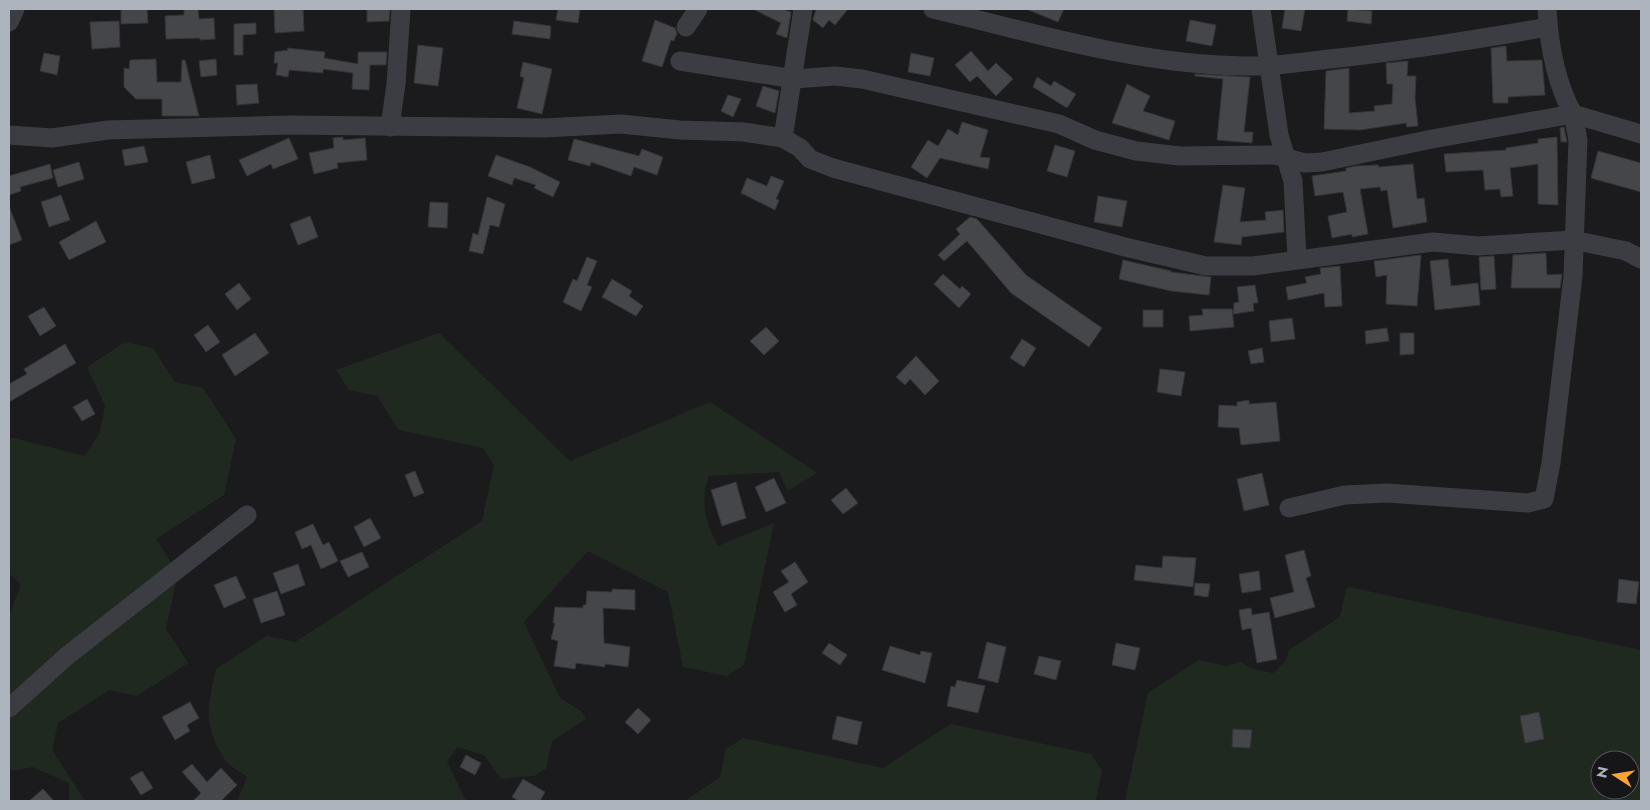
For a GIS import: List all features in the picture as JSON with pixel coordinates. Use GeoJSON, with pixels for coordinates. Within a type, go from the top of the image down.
{"type":"FeatureCollection","features":[{"type":"Feature","properties":{"kind":"street"},"geometry":{"type":"LineString","coordinates":[[9,22],[15,9]]}},
{"type":"Feature","properties":{"kind":"street"},"geometry":{"type":"LineString","coordinates":[[390,127],[396,84],[401,9]]}},
{"type":"Feature","properties":{"kind":"street"},"geometry":{"type":"LineString","coordinates":[[686,27],[698,9]]}},
{"type":"Feature","properties":{"kind":"street"},"geometry":{"type":"LineString","coordinates":[[783,138],[804,9]]}},
{"type":"Feature","properties":{"kind":"street"},"geometry":{"type":"LineString","coordinates":[[933,9],[1134,55],[1174,61],[1270,66],[1397,50],[1548,18],[1562,92],[1573,114],[1578,140],[1568,323],[1551,463],[1544,499],[1528,503],[1386,493],[1345,495],[1289,508]]}},
{"type":"Feature","properties":{"kind":"street"},"geometry":{"type":"LineString","coordinates":[[1261,9],[1279,135],[1288,158],[1293,181],[1297,258]]}},
{"type":"Feature","properties":{"kind":"street"},"geometry":{"type":"LineString","coordinates":[[680,61],[794,79],[835,76],[862,79],[1059,124],[1095,140],[1136,151],[1180,156],[1275,155],[1305,163],[1322,162],[1432,139],[1573,114],[1641,134]]}},
{"type":"Feature","properties":{"kind":"street"},"geometry":{"type":"LineString","coordinates":[[9,135],[52,138],[108,130],[289,125],[543,128],[621,124],[760,134],[783,138],[800,148],[810,159],[833,168],[1125,247],[1206,266],[1253,266],[1297,258],[1349,255],[1388,247],[1434,242],[1478,246],[1573,240],[1626,251],[1641,259]]}},
{"type":"Feature","properties":{"kind":"street"},"geometry":{"type":"LineString","coordinates":[[9,708],[68,655],[248,515]]}},
{"type":"Feature","properties":{"kind":"shaded area"},"geometry":{"type":"Polygon","coordinates":[[[439,333],[570,461],[710,402],[817,473],[788,491],[779,472],[709,476],[704,504],[705,512],[718,546],[774,523],[744,665],[727,676],[683,667],[668,592],[588,551],[524,622],[560,698],[581,711],[586,719],[552,741],[546,769],[534,776],[501,779],[484,755],[457,747],[447,762],[466,801],[237,801],[247,777],[225,760],[213,737],[210,726],[209,706],[216,669],[267,636],[295,642],[482,521],[494,465],[483,448],[399,430],[377,396],[349,390],[336,370],[439,333]]]}},
{"type":"Feature","properties":{"kind":"shaded area"},"geometry":{"type":"Polygon","coordinates":[[[125,342],[153,348],[175,382],[203,388],[236,439],[224,495],[156,539],[178,573],[166,629],[188,663],[137,696],[109,690],[58,723],[52,750],[85,801],[69,801],[69,783],[33,767],[9,771],[9,616],[21,584],[9,574],[9,437],[85,456],[100,432],[105,406],[87,367],[125,342]]]}},
{"type":"Feature","properties":{"kind":"shaded area"},"geometry":{"type":"Polygon","coordinates":[[[1349,587],[1641,650],[1641,801],[1125,801],[1148,693],[1199,660],[1227,666],[1241,662],[1253,669],[1273,673],[1285,662],[1289,650],[1340,617],[1346,589],[1349,587]]]}},
{"type":"Feature","properties":{"kind":"shaded area"},"geometry":{"type":"Polygon","coordinates":[[[951,724],[1091,754],[1102,771],[1096,799],[1092,801],[685,801],[720,777],[726,749],[743,738],[883,768],[951,724]]]}},
{"type":"Feature","properties":{"kind":"building"},"geometry":{"type":"Polygon","coordinates":[[[121,9],[147,9],[148,23],[121,24],[121,9]]]}},
{"type":"Feature","properties":{"kind":"building"},"geometry":{"type":"Polygon","coordinates":[[[184,9],[198,9],[199,19],[214,18],[215,39],[166,39],[165,16],[184,15],[184,9]]]}},
{"type":"Feature","properties":{"kind":"building"},"geometry":{"type":"Polygon","coordinates":[[[274,9],[303,9],[304,31],[275,33],[274,9]]]}},
{"type":"Feature","properties":{"kind":"building"},"geometry":{"type":"Polygon","coordinates":[[[367,9],[390,9],[389,21],[367,22],[367,9]]]}},
{"type":"Feature","properties":{"kind":"building"},"geometry":{"type":"Polygon","coordinates":[[[558,9],[580,9],[578,23],[556,20],[558,9]]]}},
{"type":"Feature","properties":{"kind":"building"},"geometry":{"type":"Polygon","coordinates":[[[753,9],[782,9],[791,12],[787,38],[776,34],[781,23],[753,9]]]}},
{"type":"Feature","properties":{"kind":"building"},"geometry":{"type":"Polygon","coordinates":[[[816,9],[848,9],[835,25],[829,20],[823,28],[813,20],[816,9]]]}},
{"type":"Feature","properties":{"kind":"building"},"geometry":{"type":"Polygon","coordinates":[[[1026,9],[1064,9],[1058,22],[1026,9]]]}},
{"type":"Feature","properties":{"kind":"building"},"geometry":{"type":"Polygon","coordinates":[[[1285,9],[1305,9],[1301,31],[1282,28],[1285,9]]]}},
{"type":"Feature","properties":{"kind":"building"},"geometry":{"type":"Polygon","coordinates":[[[1348,9],[1372,11],[1371,24],[1347,21],[1348,9]]]}},
{"type":"Feature","properties":{"kind":"building"},"geometry":{"type":"Polygon","coordinates":[[[655,20],[675,28],[677,33],[674,41],[671,40],[662,67],[642,61],[655,20]]]}},
{"type":"Feature","properties":{"kind":"building"},"geometry":{"type":"Polygon","coordinates":[[[1190,20],[1216,25],[1212,46],[1186,41],[1190,20]]]}},
{"type":"Feature","properties":{"kind":"building"},"geometry":{"type":"Polygon","coordinates":[[[119,21],[120,47],[92,49],[90,22],[119,21]]]}},
{"type":"Feature","properties":{"kind":"building"},"geometry":{"type":"Polygon","coordinates":[[[514,21],[551,26],[550,39],[512,34],[514,21]]]}},
{"type":"Feature","properties":{"kind":"building"},"geometry":{"type":"Polygon","coordinates":[[[256,23],[256,34],[243,35],[243,55],[234,55],[234,24],[256,23]]]}},
{"type":"Feature","properties":{"kind":"building"},"geometry":{"type":"Polygon","coordinates":[[[418,45],[443,48],[438,86],[414,83],[418,45]]]}},
{"type":"Feature","properties":{"kind":"building"},"geometry":{"type":"Polygon","coordinates":[[[1506,46],[1507,61],[1542,60],[1545,95],[1508,97],[1508,103],[1493,103],[1491,48],[1506,46]]]}},
{"type":"Feature","properties":{"kind":"building"},"geometry":{"type":"Polygon","coordinates":[[[287,48],[325,52],[324,58],[358,64],[358,52],[387,52],[386,65],[370,65],[369,90],[352,89],[353,73],[323,69],[323,73],[289,70],[288,77],[276,75],[278,63],[274,63],[275,52],[288,50],[287,48]]]}},
{"type":"Feature","properties":{"kind":"building"},"geometry":{"type":"Polygon","coordinates":[[[971,51],[988,71],[996,63],[1013,79],[996,96],[977,76],[970,82],[955,65],[971,51]]]}},
{"type":"Feature","properties":{"kind":"building"},"geometry":{"type":"Polygon","coordinates":[[[44,53],[60,56],[57,75],[40,71],[44,53]]]}},
{"type":"Feature","properties":{"kind":"building"},"geometry":{"type":"Polygon","coordinates":[[[911,53],[934,58],[930,76],[908,72],[911,53]]]}},
{"type":"Feature","properties":{"kind":"building"},"geometry":{"type":"Polygon","coordinates":[[[156,59],[157,82],[181,82],[182,60],[185,60],[199,116],[162,116],[162,99],[136,99],[124,87],[124,68],[129,69],[130,60],[156,59]]]}},
{"type":"Feature","properties":{"kind":"building"},"geometry":{"type":"Polygon","coordinates":[[[216,59],[217,75],[201,77],[199,61],[216,59]]]}},
{"type":"Feature","properties":{"kind":"building"},"geometry":{"type":"Polygon","coordinates":[[[1408,61],[1407,76],[1416,76],[1415,98],[1418,126],[1407,127],[1406,123],[1360,130],[1324,129],[1326,71],[1349,68],[1349,113],[1375,111],[1374,106],[1392,104],[1393,84],[1387,84],[1386,63],[1408,61]]]}},
{"type":"Feature","properties":{"kind":"building"},"geometry":{"type":"Polygon","coordinates":[[[523,62],[552,69],[542,114],[517,108],[524,78],[520,76],[523,62]]]}},
{"type":"Feature","properties":{"kind":"building"},"geometry":{"type":"Polygon","coordinates":[[[1195,74],[1250,77],[1244,132],[1253,132],[1252,143],[1217,140],[1223,79],[1195,76],[1195,74]]]}},
{"type":"Feature","properties":{"kind":"building"},"geometry":{"type":"Polygon","coordinates":[[[1037,77],[1051,86],[1054,81],[1076,94],[1067,108],[1033,87],[1037,77]]]}},
{"type":"Feature","properties":{"kind":"building"},"geometry":{"type":"Polygon","coordinates":[[[257,84],[259,103],[237,105],[236,85],[257,84]]]}},
{"type":"Feature","properties":{"kind":"building"},"geometry":{"type":"Polygon","coordinates":[[[1127,84],[1150,96],[1143,111],[1175,121],[1169,140],[1112,123],[1127,84]]]}},
{"type":"Feature","properties":{"kind":"building"},"geometry":{"type":"Polygon","coordinates":[[[763,86],[779,91],[775,113],[756,106],[763,86]]]}},
{"type":"Feature","properties":{"kind":"building"},"geometry":{"type":"Polygon","coordinates":[[[728,95],[741,99],[733,117],[721,111],[728,95]]]}},
{"type":"Feature","properties":{"kind":"building"},"geometry":{"type":"Polygon","coordinates":[[[962,122],[988,130],[980,157],[990,158],[988,169],[940,158],[927,178],[911,167],[928,140],[938,146],[948,129],[958,135],[962,122]]]}},
{"type":"Feature","properties":{"kind":"building"},"geometry":{"type":"Polygon","coordinates":[[[1564,127],[1567,142],[1561,142],[1560,128],[1564,127]]]}},
{"type":"Feature","properties":{"kind":"building"},"geometry":{"type":"Polygon","coordinates":[[[343,137],[343,140],[365,138],[367,160],[337,163],[338,168],[314,174],[309,153],[334,148],[333,138],[343,137]]]}},
{"type":"Feature","properties":{"kind":"building"},"geometry":{"type":"Polygon","coordinates":[[[1557,137],[1558,205],[1538,204],[1538,164],[1510,168],[1513,196],[1501,197],[1500,189],[1485,190],[1483,170],[1446,172],[1444,154],[1506,150],[1506,148],[1538,143],[1538,139],[1557,137]]]}},
{"type":"Feature","properties":{"kind":"building"},"geometry":{"type":"Polygon","coordinates":[[[289,138],[298,159],[273,169],[271,164],[247,176],[239,160],[289,138]]]}},
{"type":"Feature","properties":{"kind":"building"},"geometry":{"type":"Polygon","coordinates":[[[574,139],[639,156],[642,149],[663,157],[657,175],[634,167],[631,176],[591,162],[590,166],[568,160],[574,139]]]}},
{"type":"Feature","properties":{"kind":"building"},"geometry":{"type":"Polygon","coordinates":[[[1055,145],[1075,151],[1067,177],[1047,171],[1055,145]]]}},
{"type":"Feature","properties":{"kind":"building"},"geometry":{"type":"Polygon","coordinates":[[[144,146],[148,162],[125,166],[122,150],[144,146]]]}},
{"type":"Feature","properties":{"kind":"building"},"geometry":{"type":"Polygon","coordinates":[[[1598,151],[1641,163],[1641,192],[1591,178],[1598,151]]]}},
{"type":"Feature","properties":{"kind":"building"},"geometry":{"type":"Polygon","coordinates":[[[210,155],[215,178],[192,184],[186,162],[210,155]]]}},
{"type":"Feature","properties":{"kind":"building"},"geometry":{"type":"Polygon","coordinates":[[[496,155],[530,167],[560,182],[553,197],[534,188],[536,185],[514,178],[512,185],[488,176],[496,155]]]}},
{"type":"Feature","properties":{"kind":"building"},"geometry":{"type":"Polygon","coordinates":[[[79,162],[84,179],[58,187],[53,170],[79,162]]]}},
{"type":"Feature","properties":{"kind":"building"},"geometry":{"type":"Polygon","coordinates":[[[50,164],[53,178],[20,187],[21,191],[9,195],[9,176],[50,164]]]}},
{"type":"Feature","properties":{"kind":"building"},"geometry":{"type":"Polygon","coordinates":[[[1413,164],[1417,199],[1424,198],[1427,222],[1393,228],[1387,190],[1381,191],[1380,187],[1360,189],[1368,234],[1352,237],[1352,234],[1332,238],[1328,216],[1347,212],[1343,192],[1315,196],[1312,176],[1346,171],[1346,168],[1356,166],[1378,165],[1379,167],[1413,164]]]}},
{"type":"Feature","properties":{"kind":"building"},"geometry":{"type":"Polygon","coordinates":[[[771,176],[784,181],[776,199],[779,200],[775,210],[741,193],[747,178],[767,186],[771,176]]]}},
{"type":"Feature","properties":{"kind":"building"},"geometry":{"type":"Polygon","coordinates":[[[1223,185],[1245,188],[1240,222],[1266,220],[1265,212],[1283,210],[1284,232],[1242,237],[1241,245],[1214,242],[1223,185]]]}},
{"type":"Feature","properties":{"kind":"building"},"geometry":{"type":"Polygon","coordinates":[[[61,195],[70,220],[49,227],[41,202],[61,195]]]}},
{"type":"Feature","properties":{"kind":"building"},"geometry":{"type":"Polygon","coordinates":[[[1098,196],[1127,201],[1122,227],[1094,222],[1098,196]]]}},
{"type":"Feature","properties":{"kind":"building"},"geometry":{"type":"Polygon","coordinates":[[[487,197],[505,204],[499,227],[490,225],[483,254],[469,251],[473,233],[478,235],[487,197]]]}},
{"type":"Feature","properties":{"kind":"building"},"geometry":{"type":"Polygon","coordinates":[[[430,202],[448,203],[447,228],[428,227],[430,202]]]}},
{"type":"Feature","properties":{"kind":"building"},"geometry":{"type":"Polygon","coordinates":[[[9,206],[22,240],[9,245],[9,206]]]}},
{"type":"Feature","properties":{"kind":"building"},"geometry":{"type":"Polygon","coordinates":[[[310,216],[318,237],[298,245],[290,224],[310,216]]]}},
{"type":"Feature","properties":{"kind":"building"},"geometry":{"type":"Polygon","coordinates":[[[970,217],[977,219],[1026,275],[1102,328],[1089,347],[1011,293],[967,241],[944,261],[938,255],[960,234],[956,229],[970,217]]]}},
{"type":"Feature","properties":{"kind":"building"},"geometry":{"type":"Polygon","coordinates":[[[96,221],[106,242],[69,260],[59,242],[96,221]]]}},
{"type":"Feature","properties":{"kind":"building"},"geometry":{"type":"Polygon","coordinates":[[[1546,253],[1547,275],[1562,274],[1560,288],[1511,288],[1513,255],[1546,253]]]}},
{"type":"Feature","properties":{"kind":"building"},"geometry":{"type":"Polygon","coordinates":[[[1421,255],[1417,306],[1386,304],[1387,275],[1376,277],[1374,261],[1421,255]]]}},
{"type":"Feature","properties":{"kind":"building"},"geometry":{"type":"Polygon","coordinates":[[[1494,256],[1496,289],[1481,290],[1479,257],[1494,256]]]}},
{"type":"Feature","properties":{"kind":"building"},"geometry":{"type":"Polygon","coordinates":[[[587,257],[597,261],[587,285],[592,287],[581,311],[563,302],[573,279],[577,281],[587,257]]]}},
{"type":"Feature","properties":{"kind":"building"},"geometry":{"type":"Polygon","coordinates":[[[1448,259],[1451,286],[1478,283],[1480,305],[1435,310],[1430,261],[1448,259]]]}},
{"type":"Feature","properties":{"kind":"building"},"geometry":{"type":"Polygon","coordinates":[[[1123,260],[1171,272],[1211,277],[1209,295],[1171,291],[1119,279],[1123,260]]]}},
{"type":"Feature","properties":{"kind":"building"},"geometry":{"type":"Polygon","coordinates":[[[1340,266],[1342,306],[1325,307],[1324,293],[1288,300],[1286,287],[1307,283],[1305,277],[1321,274],[1320,268],[1340,266]]]}},
{"type":"Feature","properties":{"kind":"building"},"geometry":{"type":"Polygon","coordinates":[[[943,274],[960,289],[962,286],[971,294],[959,308],[934,284],[943,274]]]}},
{"type":"Feature","properties":{"kind":"building"},"geometry":{"type":"Polygon","coordinates":[[[612,279],[632,291],[629,296],[643,306],[636,316],[602,297],[612,279]]]}},
{"type":"Feature","properties":{"kind":"building"},"geometry":{"type":"Polygon","coordinates":[[[239,283],[251,299],[237,310],[225,294],[239,283]]]}},
{"type":"Feature","properties":{"kind":"building"},"geometry":{"type":"Polygon","coordinates":[[[1255,285],[1258,303],[1253,303],[1254,311],[1233,314],[1234,303],[1239,302],[1237,287],[1255,285]]]}},
{"type":"Feature","properties":{"kind":"building"},"geometry":{"type":"Polygon","coordinates":[[[44,307],[56,326],[40,336],[28,316],[44,307]]]}},
{"type":"Feature","properties":{"kind":"building"},"geometry":{"type":"Polygon","coordinates":[[[1202,309],[1232,309],[1234,327],[1190,331],[1189,316],[1203,315],[1202,309]]]}},
{"type":"Feature","properties":{"kind":"building"},"geometry":{"type":"Polygon","coordinates":[[[1143,310],[1163,310],[1163,327],[1143,327],[1143,310]]]}},
{"type":"Feature","properties":{"kind":"building"},"geometry":{"type":"Polygon","coordinates":[[[1292,318],[1295,339],[1271,342],[1269,321],[1292,318]]]}},
{"type":"Feature","properties":{"kind":"building"},"geometry":{"type":"Polygon","coordinates":[[[208,325],[220,342],[206,352],[194,335],[208,325]]]}},
{"type":"Feature","properties":{"kind":"building"},"geometry":{"type":"Polygon","coordinates":[[[766,327],[779,341],[764,355],[750,341],[766,327]]]}},
{"type":"Feature","properties":{"kind":"building"},"geometry":{"type":"Polygon","coordinates":[[[1387,328],[1389,341],[1366,344],[1365,331],[1387,328]]]}},
{"type":"Feature","properties":{"kind":"building"},"geometry":{"type":"Polygon","coordinates":[[[255,333],[269,353],[235,376],[222,355],[255,333]]]}},
{"type":"Feature","properties":{"kind":"building"},"geometry":{"type":"Polygon","coordinates":[[[1400,333],[1414,333],[1414,354],[1400,355],[1400,333]]]}},
{"type":"Feature","properties":{"kind":"building"},"geometry":{"type":"Polygon","coordinates":[[[1022,339],[1036,348],[1024,367],[1010,358],[1022,339]]]}},
{"type":"Feature","properties":{"kind":"building"},"geometry":{"type":"Polygon","coordinates":[[[65,344],[76,363],[9,402],[9,384],[27,374],[24,369],[65,344]]]}},
{"type":"Feature","properties":{"kind":"building"},"geometry":{"type":"Polygon","coordinates":[[[1262,348],[1264,362],[1251,364],[1248,351],[1262,348]]]}},
{"type":"Feature","properties":{"kind":"building"},"geometry":{"type":"Polygon","coordinates":[[[916,356],[939,381],[925,395],[910,379],[905,385],[896,377],[916,356]]]}},
{"type":"Feature","properties":{"kind":"building"},"geometry":{"type":"Polygon","coordinates":[[[1160,369],[1185,372],[1181,396],[1157,392],[1160,369]]]}},
{"type":"Feature","properties":{"kind":"building"},"geometry":{"type":"Polygon","coordinates":[[[87,399],[95,414],[82,421],[73,407],[87,399]]]}},
{"type":"Feature","properties":{"kind":"building"},"geometry":{"type":"Polygon","coordinates":[[[1249,400],[1249,404],[1276,402],[1280,441],[1241,445],[1239,428],[1218,427],[1219,405],[1237,406],[1237,402],[1249,400]]]}},
{"type":"Feature","properties":{"kind":"building"},"geometry":{"type":"Polygon","coordinates":[[[415,471],[424,493],[414,497],[405,475],[415,471]]]}},
{"type":"Feature","properties":{"kind":"building"},"geometry":{"type":"Polygon","coordinates":[[[1262,473],[1269,505],[1244,511],[1237,479],[1262,473]]]}},
{"type":"Feature","properties":{"kind":"building"},"geometry":{"type":"Polygon","coordinates":[[[774,478],[786,503],[766,512],[755,487],[774,478]]]}},
{"type":"Feature","properties":{"kind":"building"},"geometry":{"type":"Polygon","coordinates":[[[736,482],[746,518],[722,526],[711,490],[736,482]]]}},
{"type":"Feature","properties":{"kind":"building"},"geometry":{"type":"Polygon","coordinates":[[[846,488],[858,503],[843,514],[831,500],[846,488]]]}},
{"type":"Feature","properties":{"kind":"building"},"geometry":{"type":"Polygon","coordinates":[[[370,518],[381,538],[364,547],[354,527],[370,518]]]}},
{"type":"Feature","properties":{"kind":"building"},"geometry":{"type":"Polygon","coordinates":[[[313,524],[323,545],[329,542],[338,561],[321,569],[311,545],[302,549],[295,532],[313,524]]]}},
{"type":"Feature","properties":{"kind":"building"},"geometry":{"type":"Polygon","coordinates":[[[1304,550],[1311,576],[1306,578],[1315,607],[1275,618],[1270,598],[1294,592],[1285,555],[1304,550]]]}},
{"type":"Feature","properties":{"kind":"building"},"geometry":{"type":"Polygon","coordinates":[[[362,552],[369,567],[348,577],[340,561],[362,552]]]}},
{"type":"Feature","properties":{"kind":"building"},"geometry":{"type":"Polygon","coordinates":[[[1163,556],[1196,558],[1193,587],[1134,580],[1136,565],[1162,568],[1163,556]]]}},
{"type":"Feature","properties":{"kind":"building"},"geometry":{"type":"Polygon","coordinates":[[[795,562],[808,582],[791,594],[797,605],[785,612],[773,592],[789,582],[781,571],[795,562]]]}},
{"type":"Feature","properties":{"kind":"building"},"geometry":{"type":"Polygon","coordinates":[[[298,564],[305,585],[281,594],[273,573],[298,564]]]}},
{"type":"Feature","properties":{"kind":"building"},"geometry":{"type":"Polygon","coordinates":[[[1259,571],[1261,590],[1242,593],[1239,574],[1259,571]]]}},
{"type":"Feature","properties":{"kind":"building"},"geometry":{"type":"Polygon","coordinates":[[[236,576],[246,598],[224,608],[214,585],[236,576]]]}},
{"type":"Feature","properties":{"kind":"building"},"geometry":{"type":"Polygon","coordinates":[[[1619,579],[1639,582],[1636,604],[1617,602],[1619,579]]]}},
{"type":"Feature","properties":{"kind":"building"},"geometry":{"type":"Polygon","coordinates":[[[1195,583],[1210,584],[1208,597],[1194,595],[1195,583]]]}},
{"type":"Feature","properties":{"kind":"building"},"geometry":{"type":"Polygon","coordinates":[[[612,589],[635,590],[635,610],[603,608],[604,643],[630,647],[628,667],[605,664],[605,667],[576,663],[575,669],[554,666],[558,641],[551,639],[555,623],[553,623],[555,607],[583,608],[583,605],[586,605],[587,591],[612,592],[612,589]]]}},
{"type":"Feature","properties":{"kind":"building"},"geometry":{"type":"Polygon","coordinates":[[[277,591],[285,615],[261,623],[253,599],[277,591]]]}},
{"type":"Feature","properties":{"kind":"building"},"geometry":{"type":"Polygon","coordinates":[[[1251,608],[1252,615],[1269,612],[1277,659],[1257,663],[1251,628],[1242,630],[1239,610],[1251,608]]]}},
{"type":"Feature","properties":{"kind":"building"},"geometry":{"type":"Polygon","coordinates":[[[987,642],[1006,647],[998,683],[978,678],[987,642]]]}},
{"type":"Feature","properties":{"kind":"building"},"geometry":{"type":"Polygon","coordinates":[[[829,643],[847,655],[840,665],[822,653],[829,643]]]}},
{"type":"Feature","properties":{"kind":"building"},"geometry":{"type":"Polygon","coordinates":[[[1116,643],[1140,648],[1135,670],[1112,665],[1116,643]]]}},
{"type":"Feature","properties":{"kind":"building"},"geometry":{"type":"Polygon","coordinates":[[[890,646],[920,655],[921,651],[932,653],[925,683],[882,670],[890,646]]]}},
{"type":"Feature","properties":{"kind":"building"},"geometry":{"type":"Polygon","coordinates":[[[1039,656],[1061,661],[1056,680],[1034,674],[1039,656]]]}},
{"type":"Feature","properties":{"kind":"building"},"geometry":{"type":"Polygon","coordinates":[[[957,680],[985,686],[978,713],[947,706],[951,686],[955,687],[957,680]]]}},
{"type":"Feature","properties":{"kind":"building"},"geometry":{"type":"Polygon","coordinates":[[[190,702],[199,718],[187,725],[190,731],[175,740],[162,717],[190,702]]]}},
{"type":"Feature","properties":{"kind":"building"},"geometry":{"type":"Polygon","coordinates":[[[638,708],[651,720],[638,734],[625,722],[638,708]]]}},
{"type":"Feature","properties":{"kind":"building"},"geometry":{"type":"Polygon","coordinates":[[[1539,712],[1544,739],[1525,743],[1520,716],[1539,712]]]}},
{"type":"Feature","properties":{"kind":"building"},"geometry":{"type":"Polygon","coordinates":[[[837,716],[862,722],[857,745],[832,739],[837,716]]]}},
{"type":"Feature","properties":{"kind":"building"},"geometry":{"type":"Polygon","coordinates":[[[1233,729],[1252,730],[1250,748],[1232,747],[1233,729]]]}},
{"type":"Feature","properties":{"kind":"building"},"geometry":{"type":"Polygon","coordinates":[[[466,755],[481,763],[475,775],[460,767],[466,755]]]}},
{"type":"Feature","properties":{"kind":"building"},"geometry":{"type":"Polygon","coordinates":[[[192,764],[207,782],[221,768],[237,785],[221,801],[193,801],[201,793],[182,772],[192,764]]]}},
{"type":"Feature","properties":{"kind":"building"},"geometry":{"type":"Polygon","coordinates":[[[142,771],[153,788],[141,795],[130,778],[142,771]]]}},
{"type":"Feature","properties":{"kind":"building"},"geometry":{"type":"Polygon","coordinates":[[[523,779],[545,792],[540,801],[519,801],[512,797],[523,779]]]}},
{"type":"Feature","properties":{"kind":"building"},"geometry":{"type":"Polygon","coordinates":[[[43,789],[54,801],[29,801],[43,789]]]}}]}
